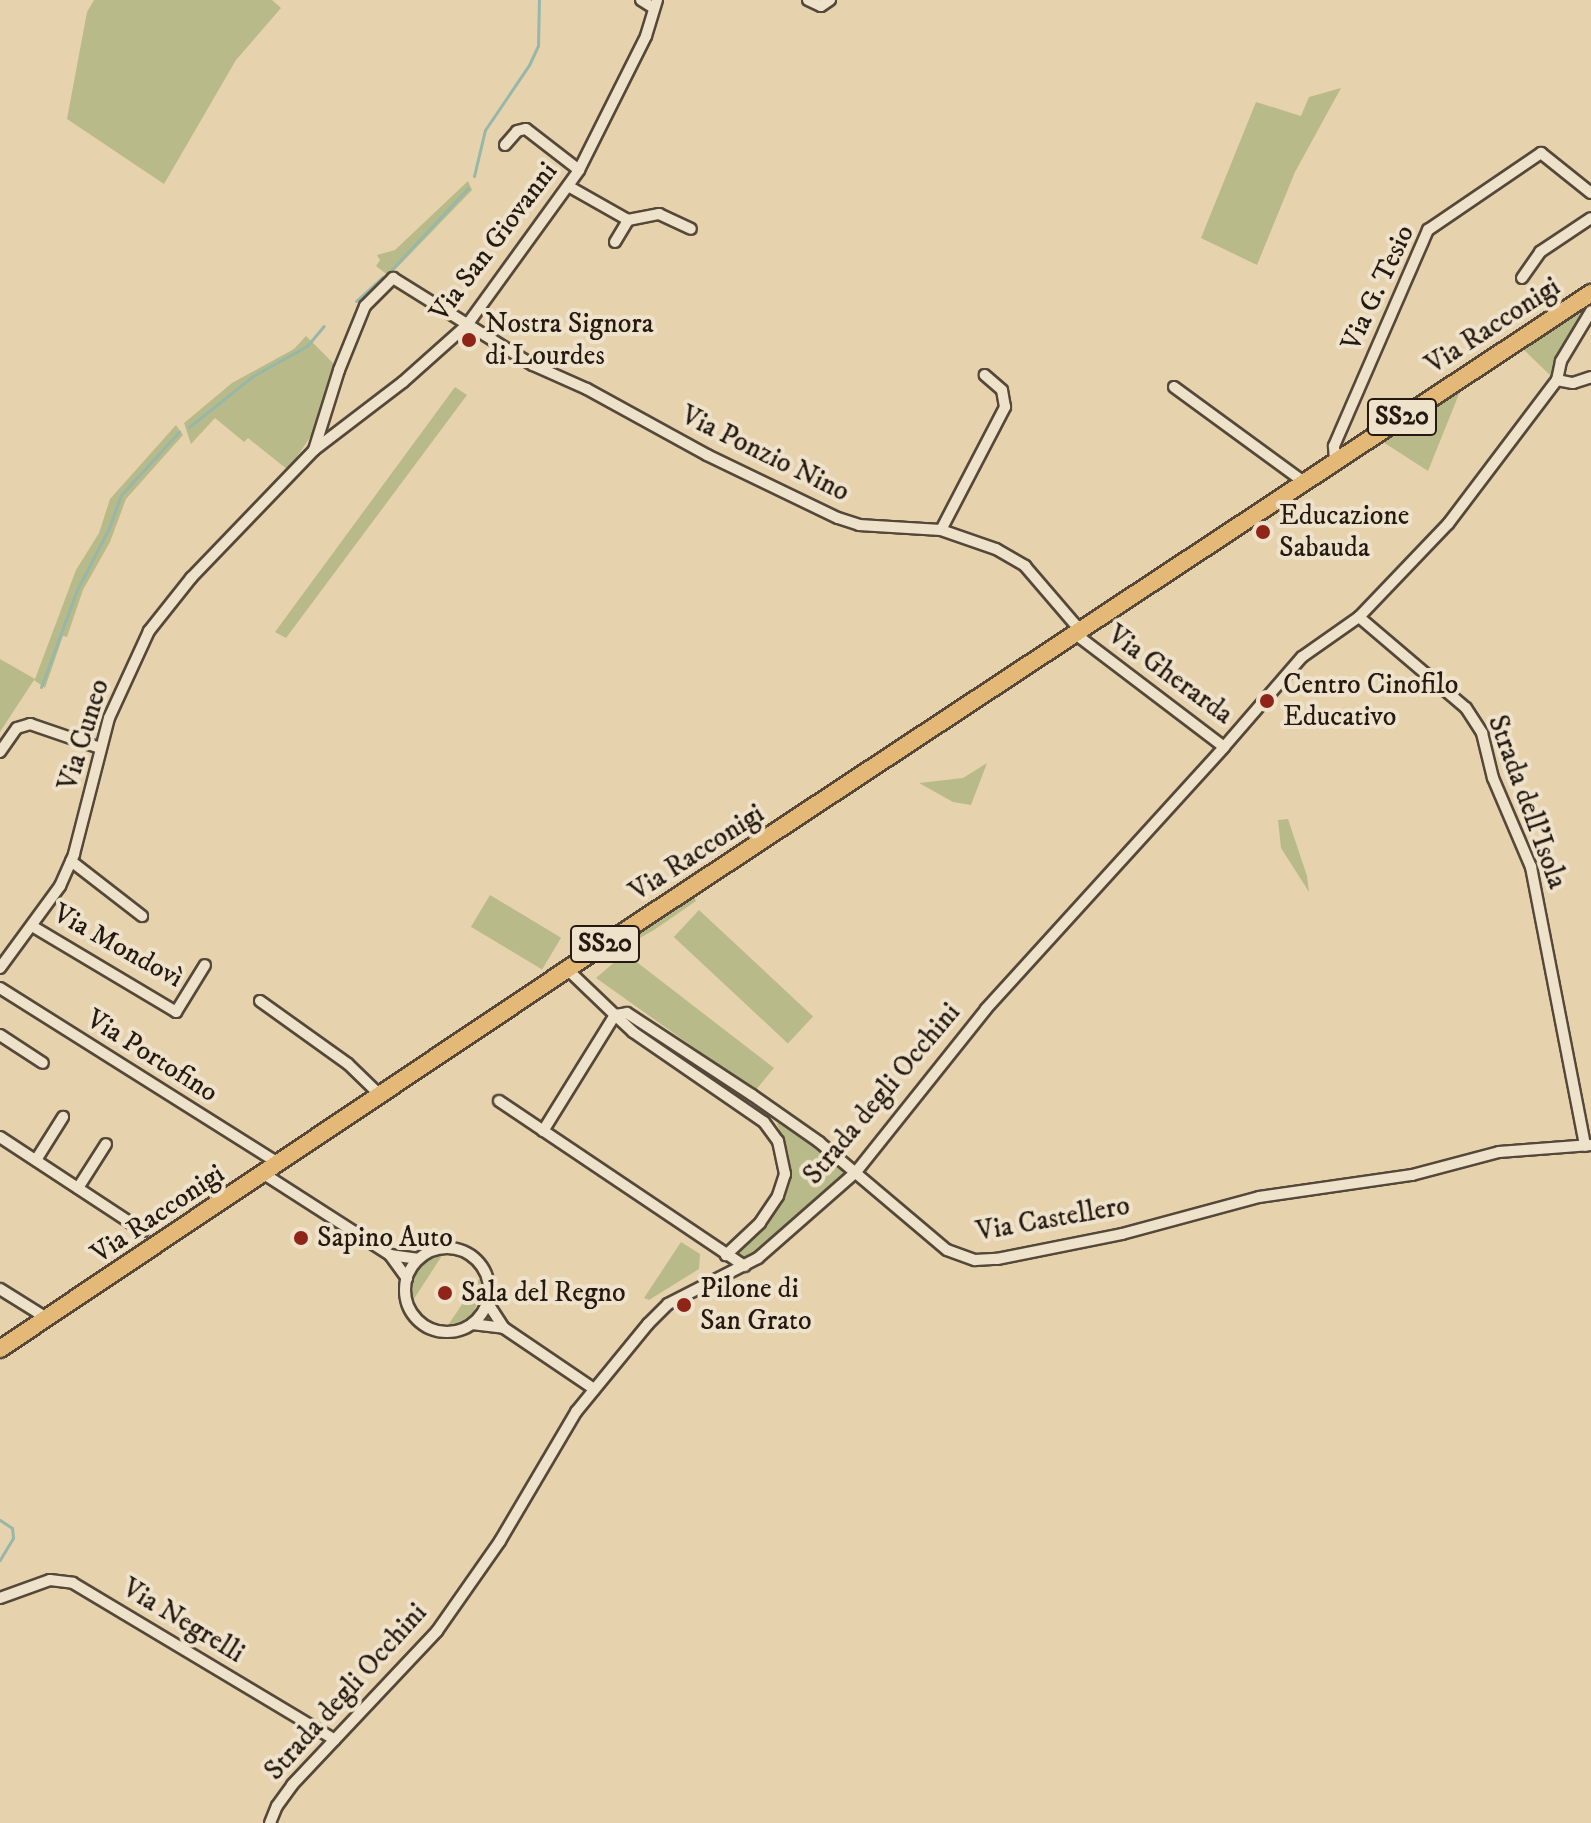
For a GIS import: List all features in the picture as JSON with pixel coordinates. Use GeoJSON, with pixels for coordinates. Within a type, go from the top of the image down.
{"type":"FeatureCollection","features":[{"type":"Feature","properties":{"kind":"main road","name":"Via Racconigi"},"geometry":{"type":"LineString","coordinates":[[0,1349],[567,969],[1591,293]]}},
{"type":"Feature","properties":{"kind":"street"},"geometry":{"type":"LineString","coordinates":[[641,0],[656,4]]}},
{"type":"Feature","properties":{"kind":"street"},"geometry":{"type":"LineString","coordinates":[[808,0],[821,6],[830,0]]}},
{"type":"Feature","properties":{"kind":"street","name":"Via San Giovanni"},"geometry":{"type":"LineString","coordinates":[[237,531],[314,450],[403,382],[467,325],[579,170],[646,36],[656,4]]}},
{"type":"Feature","properties":{"kind":"street"},"geometry":{"type":"LineString","coordinates":[[505,145],[517,131],[526,129],[579,170]]}},
{"type":"Feature","properties":{"kind":"street","name":"Via G. Tesio"},"geometry":{"type":"LineString","coordinates":[[1335,461],[1334,446],[1428,230],[1541,153],[1591,193]]}},
{"type":"Feature","properties":{"kind":"street"},"geometry":{"type":"LineString","coordinates":[[568,186],[628,220],[659,214],[691,229]]}},
{"type":"Feature","properties":{"kind":"street"},"geometry":{"type":"LineString","coordinates":[[1522,278],[1540,252],[1591,218]]}},
{"type":"Feature","properties":{"kind":"street"},"geometry":{"type":"LineString","coordinates":[[615,242],[628,220]]}},
{"type":"Feature","properties":{"kind":"street","name":"Via Ponzio Nino"},"geometry":{"type":"LineString","coordinates":[[314,450],[339,370],[365,306],[393,278],[533,365],[587,389],[707,455],[838,518],[859,525],[941,530],[996,549],[1022,563],[1077,631]]}},
{"type":"Feature","properties":{"kind":"street","name":"Via Gherarda"},"geometry":{"type":"LineString","coordinates":[[1077,631],[1224,747],[1302,657],[1359,617],[1448,524],[1557,380],[1561,361],[1591,311]]}},
{"type":"Feature","properties":{"kind":"street"},"geometry":{"type":"LineString","coordinates":[[941,530],[1005,407],[1002,390],[985,375]]}},
{"type":"Feature","properties":{"kind":"street"},"geometry":{"type":"LineString","coordinates":[[1557,380],[1573,383],[1591,377]]}},
{"type":"Feature","properties":{"kind":"street"},"geometry":{"type":"LineString","coordinates":[[1174,387],[1304,482]]}},
{"type":"Feature","properties":{"kind":"street","name":"Via Cuneo"},"geometry":{"type":"LineString","coordinates":[[0,968],[60,886],[82,830],[100,748],[116,697],[149,631],[184,586],[237,531]]}},
{"type":"Feature","properties":{"kind":"street","name":"Strada dell'Isola"},"geometry":{"type":"LineString","coordinates":[[1359,617],[1466,708],[1482,733],[1493,778],[1531,867],[1588,1146]]}},
{"type":"Feature","properties":{"kind":"street"},"geometry":{"type":"LineString","coordinates":[[0,752],[17,728],[30,724],[100,748]]}},
{"type":"Feature","properties":{"kind":"street","name":"Strada degli Occhini"},"geometry":{"type":"LineString","coordinates":[[270,1823],[277,1806],[292,1785],[437,1631],[500,1541],[594,1389],[668,1304],[745,1266],[799,1225],[856,1172],[986,1009],[1224,747]]}},
{"type":"Feature","properties":{"kind":"street"},"geometry":{"type":"LineString","coordinates":[[71,861],[142,916]]}},
{"type":"Feature","properties":{"kind":"street","name":"Via Mondovì"},"geometry":{"type":"LineString","coordinates":[[32,926],[176,1012],[205,965]]}},
{"type":"Feature","properties":{"kind":"street","name":"Via Castellero"},"geometry":{"type":"LineString","coordinates":[[567,969],[615,1015],[627,1013],[763,1102],[856,1172],[947,1250],[975,1260],[997,1259],[1122,1234],[1259,1197],[1412,1175],[1486,1154],[1588,1146]]}},
{"type":"Feature","properties":{"kind":"street","name":"Via Portofino"},"geometry":{"type":"LineString","coordinates":[[0,988],[279,1164]]}},
{"type":"Feature","properties":{"kind":"street"},"geometry":{"type":"LineString","coordinates":[[260,1001],[348,1064],[381,1096]]}},
{"type":"Feature","properties":{"kind":"street"},"geometry":{"type":"LineString","coordinates":[[543,1131],[615,1015],[633,1032],[764,1122],[778,1141],[785,1174],[778,1196],[760,1223],[726,1255]]}},
{"type":"Feature","properties":{"kind":"street"},"geometry":{"type":"LineString","coordinates":[[0,1035],[43,1063]]}},
{"type":"Feature","properties":{"kind":"street"},"geometry":{"type":"LineString","coordinates":[[499,1101],[745,1266]]}},
{"type":"Feature","properties":{"kind":"street"},"geometry":{"type":"LineString","coordinates":[[36,1160],[63,1117]]}},
{"type":"Feature","properties":{"kind":"street"},"geometry":{"type":"LineString","coordinates":[[0,1137],[143,1231]]}},
{"type":"Feature","properties":{"kind":"street"},"geometry":{"type":"LineString","coordinates":[[78,1188],[106,1144]]}},
{"type":"Feature","properties":{"kind":"street"},"geometry":{"type":"LineString","coordinates":[[264,1174],[390,1255],[407,1278]]}},
{"type":"Feature","properties":{"kind":"street"},"geometry":{"type":"LineString","coordinates":[[390,1255],[419,1259],[444,1248],[470,1255],[486,1276],[487,1302],[504,1328],[594,1389]]}},
{"type":"Feature","properties":{"kind":"street"},"geometry":{"type":"LineString","coordinates":[[419,1259],[407,1278],[406,1301],[411,1312],[428,1328],[450,1332],[472,1324],[504,1328]]}},
{"type":"Feature","properties":{"kind":"street"},"geometry":{"type":"LineString","coordinates":[[0,1289],[48,1319]]}},
{"type":"Feature","properties":{"kind":"street"},"geometry":{"type":"LineString","coordinates":[[472,1324],[487,1302]]}},
{"type":"Feature","properties":{"kind":"street","name":"Via Negrelli"},"geometry":{"type":"LineString","coordinates":[[0,1598],[50,1580],[73,1583],[335,1740]]}},
{"type":"Feature","properties":{"kind":"green space"},"geometry":{"type":"Polygon","coordinates":[[[94,0],[272,0],[281,8],[236,60],[164,184],[67,119],[87,12],[94,0]]]}},
{"type":"Feature","properties":{"kind":"green space"},"geometry":{"type":"Polygon","coordinates":[[[1341,88],[1295,172],[1257,265],[1201,238],[1256,102],[1301,116],[1309,97],[1341,88]]]}},
{"type":"Feature","properties":{"kind":"green space"},"geometry":{"type":"Polygon","coordinates":[[[468,181],[472,190],[389,276],[376,266],[380,260],[377,255],[395,250],[468,181]]]}},
{"type":"Feature","properties":{"kind":"green space"},"geometry":{"type":"Polygon","coordinates":[[[1586,303],[1588,306],[1557,360],[1554,379],[1524,350],[1525,347],[1559,326],[1586,303]]]}},
{"type":"Feature","properties":{"kind":"green space"},"geometry":{"type":"Polygon","coordinates":[[[306,336],[335,365],[315,430],[288,470],[248,438],[244,442],[215,418],[191,444],[184,423],[232,383],[294,349],[306,336]]]}},
{"type":"Feature","properties":{"kind":"green space"},"geometry":{"type":"Polygon","coordinates":[[[1463,384],[1428,471],[1383,442],[1382,436],[1463,384]]]}},
{"type":"Feature","properties":{"kind":"green space"},"geometry":{"type":"Polygon","coordinates":[[[455,387],[467,395],[286,638],[275,632],[455,387]]]}},
{"type":"Feature","properties":{"kind":"green space"},"geometry":{"type":"Polygon","coordinates":[[[176,425],[183,435],[126,499],[110,542],[83,590],[67,637],[63,636],[45,688],[34,680],[0,732],[0,659],[35,679],[76,570],[99,533],[110,499],[176,425]]]}},
{"type":"Feature","properties":{"kind":"green space"},"geometry":{"type":"Polygon","coordinates":[[[987,763],[971,805],[953,802],[919,783],[963,778],[987,763]]]}},
{"type":"Feature","properties":{"kind":"green space"},"geometry":{"type":"Polygon","coordinates":[[[1288,819],[1307,876],[1309,892],[1281,848],[1278,820],[1288,819]]]}},
{"type":"Feature","properties":{"kind":"green space"},"geometry":{"type":"Polygon","coordinates":[[[490,895],[561,938],[542,969],[471,927],[490,895]]]}},
{"type":"Feature","properties":{"kind":"green space"},"geometry":{"type":"Polygon","coordinates":[[[693,895],[696,901],[654,930],[586,968],[581,967],[693,895]]]}},
{"type":"Feature","properties":{"kind":"green space"},"geometry":{"type":"Polygon","coordinates":[[[699,910],[813,1016],[788,1043],[674,937],[699,910]]]}},
{"type":"Feature","properties":{"kind":"green space"},"geometry":{"type":"Polygon","coordinates":[[[625,953],[774,1068],[755,1091],[596,978],[625,953]]]}},
{"type":"Feature","properties":{"kind":"green space"},"geometry":{"type":"Polygon","coordinates":[[[779,1119],[846,1168],[843,1176],[760,1252],[745,1261],[733,1254],[764,1227],[782,1203],[791,1172],[788,1151],[777,1124],[779,1119]]]}},
{"type":"Feature","properties":{"kind":"green space"},"geometry":{"type":"Polygon","coordinates":[[[681,1242],[700,1254],[699,1269],[649,1300],[644,1298],[681,1242]]]}},
{"type":"Feature","properties":{"kind":"green space"},"geometry":{"type":"Polygon","coordinates":[[[443,1254],[412,1302],[411,1274],[425,1259],[443,1254]]]}},
{"type":"Feature","properties":{"kind":"green space"},"geometry":{"type":"Polygon","coordinates":[[[480,1278],[482,1291],[473,1313],[458,1324],[448,1325],[480,1278]]]}},
{"type":"Feature","properties":{"kind":"waterway"},"geometry":{"type":"LineString","coordinates":[[474,176],[485,130],[529,65],[538,46],[539,0]]}},
{"type":"Feature","properties":{"kind":"waterway"},"geometry":{"type":"LineString","coordinates":[[392,269],[468,188]]}},
{"type":"Feature","properties":{"kind":"waterway"},"geometry":{"type":"LineString","coordinates":[[356,301],[383,277]]}},
{"type":"Feature","properties":{"kind":"waterway"},"geometry":{"type":"LineString","coordinates":[[189,427],[253,376],[307,346],[324,326]]}},
{"type":"Feature","properties":{"kind":"waterway"},"geometry":{"type":"LineString","coordinates":[[41,687],[77,590],[109,528],[121,495],[179,432]]}},
{"type":"Feature","properties":{"kind":"waterway"},"geometry":{"type":"LineString","coordinates":[[0,1520],[12,1528],[13,1538],[0,1560]]}},
{"type":"Feature","properties":{"kind":"place","name":"Nostra Signora di Lourdes"},"geometry":{"type":"Point","coordinates":[469,340]}},
{"type":"Feature","properties":{"kind":"place","name":"Educazione Sabauda"},"geometry":{"type":"Point","coordinates":[1263,532]}},
{"type":"Feature","properties":{"kind":"place","name":"Centro Cinofilo Educativo"},"geometry":{"type":"Point","coordinates":[1267,701]}},
{"type":"Feature","properties":{"kind":"place","name":"Sapino Auto"},"geometry":{"type":"Point","coordinates":[301,1238]}},
{"type":"Feature","properties":{"kind":"place","name":"Sala del Regno"},"geometry":{"type":"Point","coordinates":[445,1293]}},
{"type":"Feature","properties":{"kind":"place","name":"Pilone di San Grato"},"geometry":{"type":"Point","coordinates":[684,1305]}}]}
